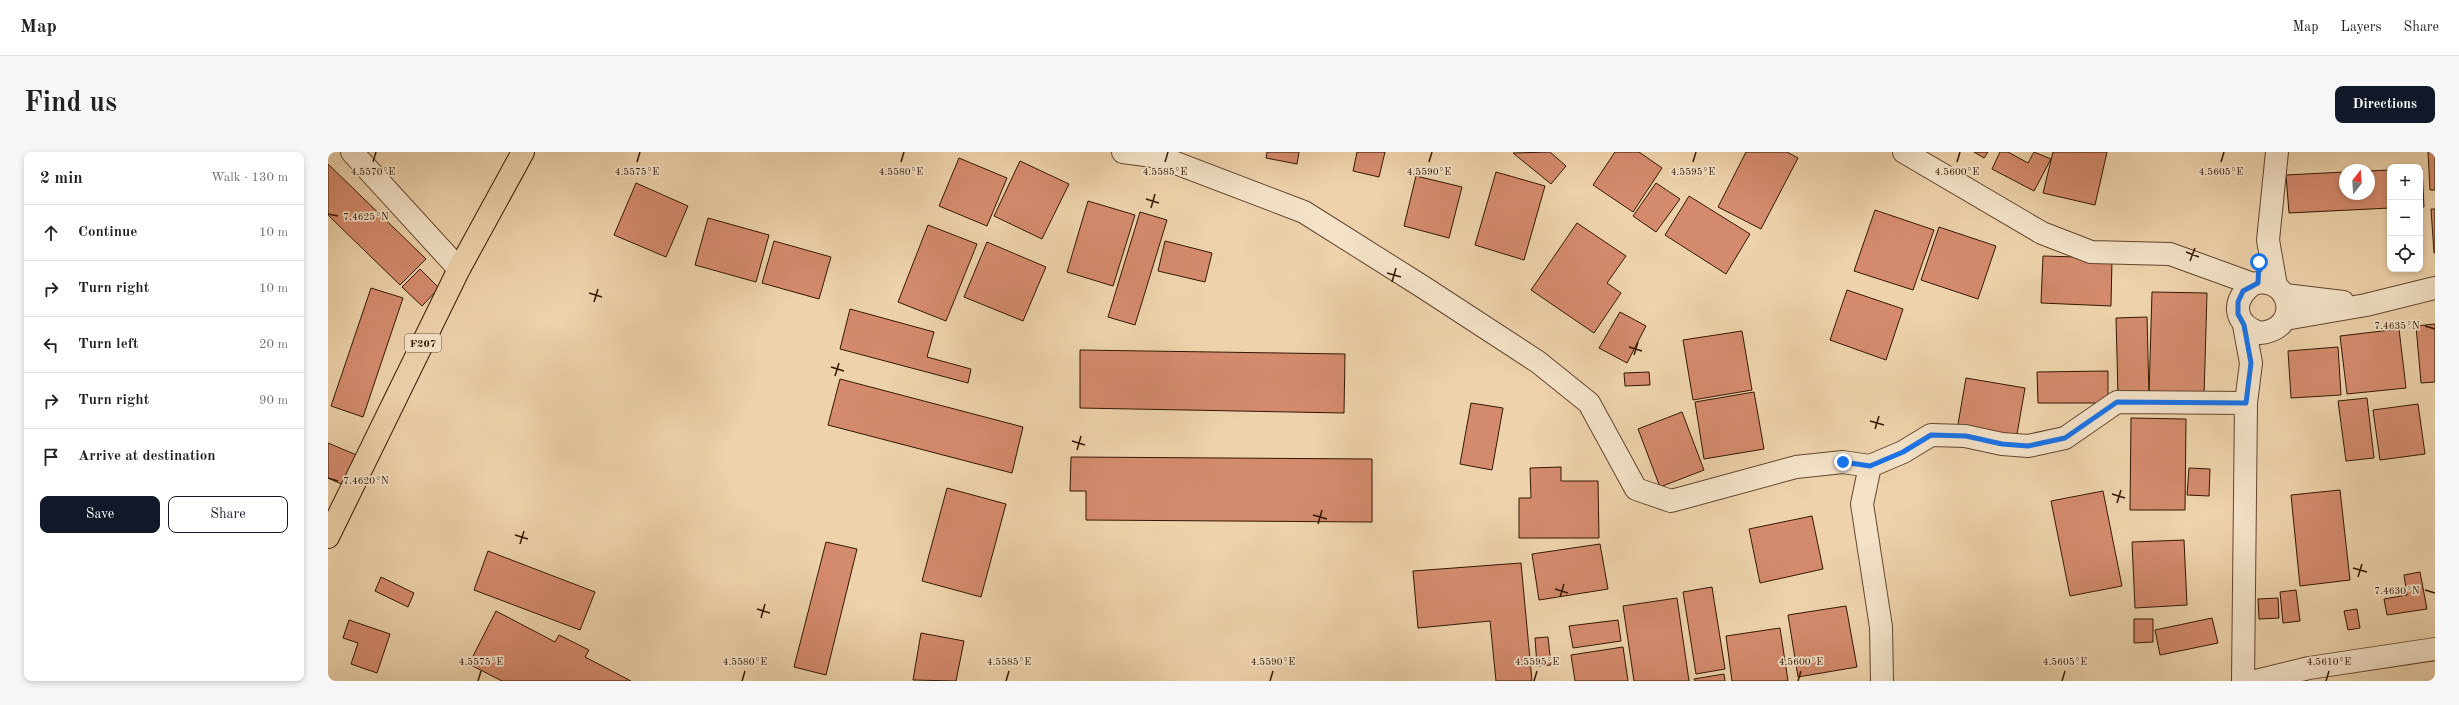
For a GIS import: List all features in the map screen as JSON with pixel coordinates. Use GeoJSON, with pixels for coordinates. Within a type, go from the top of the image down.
{"type":"FeatureCollection","features":[{"type":"Feature","properties":{"kind":"main road","name":"F207"},"geometry":{"type":"LineString","coordinates":[[328,536],[458,269],[523,152]]}},
{"type":"Feature","properties":{"kind":"street"},"geometry":{"type":"LineString","coordinates":[[352,152],[458,269]]}},
{"type":"Feature","properties":{"kind":"street"},"geometry":{"type":"LineString","coordinates":[[1123,152],[1162,154],[1304,212],[1538,362],[1588,403],[1636,489],[1671,501],[1796,467],[1843,462],[1870,466],[1903,452],[1931,435],[1966,436],[2002,444],[2028,446],[2065,438],[2117,402],[2246,403]]}},
{"type":"Feature","properties":{"kind":"street"},"geometry":{"type":"LineString","coordinates":[[1904,152],[2042,233],[2091,252],[2170,254],[2268,287],[2366,305]]}},
{"type":"Feature","properties":{"kind":"street"},"geometry":{"type":"LineString","coordinates":[[2251,363],[2282,323],[2288,307],[2268,287],[2268,240],[2277,152]]}},
{"type":"Feature","properties":{"kind":"street"},"geometry":{"type":"LineString","coordinates":[[2226,273],[2238,302],[2238,314],[2244,325],[2251,363],[2246,403],[2243,681]]}},
{"type":"Feature","properties":{"kind":"street"},"geometry":{"type":"LineString","coordinates":[[2238,302],[2243,291],[2268,287]]}},
{"type":"Feature","properties":{"kind":"street"},"geometry":{"type":"LineString","coordinates":[[2244,325],[2260,333],[2282,323],[2435,288]]}},
{"type":"Feature","properties":{"kind":"street"},"geometry":{"type":"LineString","coordinates":[[1870,466],[1862,504],[1881,627],[1882,681]]}},
{"type":"Feature","properties":{"kind":"street"},"geometry":{"type":"LineString","coordinates":[[2256,681],[2310,674],[2435,649]]}},
{"type":"Feature","properties":{"kind":"building"},"geometry":{"type":"Polygon","coordinates":[[[1267,152],[1299,152],[1297,164],[1266,158],[1267,152]]]}},
{"type":"Feature","properties":{"kind":"building"},"geometry":{"type":"Polygon","coordinates":[[[1357,152],[1385,152],[1379,177],[1353,171],[1357,152]]]}},
{"type":"Feature","properties":{"kind":"building"},"geometry":{"type":"Polygon","coordinates":[[[1550,152],[1566,166],[1551,184],[1513,153],[1550,152]]]}},
{"type":"Feature","properties":{"kind":"building"},"geometry":{"type":"Polygon","coordinates":[[[1615,152],[1639,152],[1662,168],[1633,212],[1593,185],[1615,152]]]}},
{"type":"Feature","properties":{"kind":"building"},"geometry":{"type":"Polygon","coordinates":[[[1746,152],[1787,152],[1798,158],[1761,229],[1718,207],[1746,152]]]}},
{"type":"Feature","properties":{"kind":"building"},"geometry":{"type":"Polygon","coordinates":[[[1974,152],[1988,152],[1984,158],[1974,152]]]}},
{"type":"Feature","properties":{"kind":"building"},"geometry":{"type":"Polygon","coordinates":[[[2000,152],[2008,152],[2028,163],[2034,152],[2051,159],[2034,191],[1992,169],[2000,152]]]}},
{"type":"Feature","properties":{"kind":"building"},"geometry":{"type":"Polygon","coordinates":[[[2053,152],[2107,152],[2095,205],[2043,193],[2053,152]]]}},
{"type":"Feature","properties":{"kind":"building"},"geometry":{"type":"Polygon","coordinates":[[[2428,152],[2435,152],[2435,190],[2430,190],[2428,152]]]}},
{"type":"Feature","properties":{"kind":"building"},"geometry":{"type":"Polygon","coordinates":[[[959,158],[1007,178],[987,226],[939,206],[959,158]]]}},
{"type":"Feature","properties":{"kind":"building"},"geometry":{"type":"Polygon","coordinates":[[[1020,161],[1069,184],[1042,239],[994,216],[1020,161]]]}},
{"type":"Feature","properties":{"kind":"building"},"geometry":{"type":"Polygon","coordinates":[[[328,164],[426,259],[400,285],[328,215],[328,164]]]}},
{"type":"Feature","properties":{"kind":"building"},"geometry":{"type":"Polygon","coordinates":[[[2387,170],[2387,208],[2289,213],[2286,175],[2339,172],[2339,200],[2375,200],[2375,171],[2387,170]]]}},
{"type":"Feature","properties":{"kind":"building"},"geometry":{"type":"Polygon","coordinates":[[[1496,172],[1545,186],[1524,260],[1475,245],[1496,172]]]}},
{"type":"Feature","properties":{"kind":"building"},"geometry":{"type":"Polygon","coordinates":[[[1416,176],[1462,187],[1449,238],[1404,226],[1416,176]]]}},
{"type":"Feature","properties":{"kind":"building"},"geometry":{"type":"Polygon","coordinates":[[[636,183],[688,206],[666,257],[614,235],[636,183]]]}},
{"type":"Feature","properties":{"kind":"building"},"geometry":{"type":"Polygon","coordinates":[[[1656,183],[1680,199],[1656,232],[1633,216],[1656,183]]]}},
{"type":"Feature","properties":{"kind":"building"},"geometry":{"type":"Polygon","coordinates":[[[1689,196],[1750,234],[1726,274],[1665,235],[1689,196]]]}},
{"type":"Feature","properties":{"kind":"building"},"geometry":{"type":"Polygon","coordinates":[[[1088,201],[1135,215],[1113,286],[1067,272],[1088,201]]]}},
{"type":"Feature","properties":{"kind":"building"},"geometry":{"type":"Polygon","coordinates":[[[2431,209],[2435,209],[2435,253],[2434,253],[2431,209]]]}},
{"type":"Feature","properties":{"kind":"building"},"geometry":{"type":"Polygon","coordinates":[[[1875,210],[1934,230],[1913,290],[1854,271],[1875,210]]]}},
{"type":"Feature","properties":{"kind":"building"},"geometry":{"type":"Polygon","coordinates":[[[1140,212],[1167,220],[1135,325],[1108,317],[1140,212]]]}},
{"type":"Feature","properties":{"kind":"building"},"geometry":{"type":"Polygon","coordinates":[[[708,218],[769,235],[756,282],[695,265],[708,218]]]}},
{"type":"Feature","properties":{"kind":"building"},"geometry":{"type":"Polygon","coordinates":[[[1577,223],[1626,256],[1607,283],[1621,293],[1594,333],[1531,290],[1577,223]]]}},
{"type":"Feature","properties":{"kind":"building"},"geometry":{"type":"Polygon","coordinates":[[[928,225],[977,244],[946,321],[898,302],[928,225]]]}},
{"type":"Feature","properties":{"kind":"building"},"geometry":{"type":"Polygon","coordinates":[[[1939,227],[1996,246],[1978,299],[1921,280],[1939,227]]]}},
{"type":"Feature","properties":{"kind":"building"},"geometry":{"type":"Polygon","coordinates":[[[774,241],[831,257],[819,299],[762,283],[774,241]]]}},
{"type":"Feature","properties":{"kind":"building"},"geometry":{"type":"Polygon","coordinates":[[[1165,241],[1212,253],[1205,282],[1158,271],[1165,241]]]}},
{"type":"Feature","properties":{"kind":"building"},"geometry":{"type":"Polygon","coordinates":[[[987,242],[1046,267],[1023,321],[964,297],[987,242]]]}},
{"type":"Feature","properties":{"kind":"building"},"geometry":{"type":"Polygon","coordinates":[[[2043,256],[2112,258],[2111,306],[2041,303],[2043,256]]]}},
{"type":"Feature","properties":{"kind":"building"},"geometry":{"type":"Polygon","coordinates":[[[420,269],[439,288],[422,306],[402,287],[420,269]]]}},
{"type":"Feature","properties":{"kind":"building"},"geometry":{"type":"Polygon","coordinates":[[[371,288],[403,298],[363,417],[331,406],[371,288]]]}},
{"type":"Feature","properties":{"kind":"building"},"geometry":{"type":"Polygon","coordinates":[[[1847,290],[1903,309],[1886,360],[1830,340],[1847,290]]]}},
{"type":"Feature","properties":{"kind":"building"},"geometry":{"type":"Polygon","coordinates":[[[2152,292],[2207,293],[2204,397],[2149,395],[2152,292]]]}},
{"type":"Feature","properties":{"kind":"building"},"geometry":{"type":"Polygon","coordinates":[[[850,309],[934,332],[927,357],[971,369],[968,383],[840,349],[850,309]]]}},
{"type":"Feature","properties":{"kind":"building"},"geometry":{"type":"Polygon","coordinates":[[[1620,312],[1646,326],[1627,363],[1599,348],[1620,312]]]}},
{"type":"Feature","properties":{"kind":"building"},"geometry":{"type":"Polygon","coordinates":[[[2147,317],[2149,395],[2118,396],[2116,318],[2147,317]]]}},
{"type":"Feature","properties":{"kind":"building"},"geometry":{"type":"Polygon","coordinates":[[[2435,324],[2435,382],[2421,383],[2416,326],[2435,324]]]}},
{"type":"Feature","properties":{"kind":"building"},"geometry":{"type":"Polygon","coordinates":[[[2399,329],[2406,388],[2347,394],[2340,336],[2399,329]]]}},
{"type":"Feature","properties":{"kind":"building"},"geometry":{"type":"Polygon","coordinates":[[[1742,331],[1752,390],[1693,400],[1683,340],[1742,331]]]}},
{"type":"Feature","properties":{"kind":"building"},"geometry":{"type":"Polygon","coordinates":[[[2338,347],[2341,395],[2291,398],[2288,351],[2338,347]]]}},
{"type":"Feature","properties":{"kind":"building"},"geometry":{"type":"Polygon","coordinates":[[[1080,350],[1345,354],[1344,413],[1080,408],[1080,350]]]}},
{"type":"Feature","properties":{"kind":"building"},"geometry":{"type":"Polygon","coordinates":[[[2108,371],[2108,403],[2038,403],[2037,372],[2108,371]]]}},
{"type":"Feature","properties":{"kind":"building"},"geometry":{"type":"Polygon","coordinates":[[[1649,372],[1650,385],[1625,386],[1624,373],[1649,372]]]}},
{"type":"Feature","properties":{"kind":"building"},"geometry":{"type":"Polygon","coordinates":[[[1966,378],[2025,388],[2016,440],[1957,430],[1966,378]]]}},
{"type":"Feature","properties":{"kind":"building"},"geometry":{"type":"Polygon","coordinates":[[[840,379],[1023,427],[1012,473],[828,425],[840,379]]]}},
{"type":"Feature","properties":{"kind":"building"},"geometry":{"type":"Polygon","coordinates":[[[1754,392],[1764,449],[1704,459],[1695,402],[1754,392]]]}},
{"type":"Feature","properties":{"kind":"building"},"geometry":{"type":"Polygon","coordinates":[[[2367,398],[2374,458],[2346,461],[2338,401],[2367,398]]]}},
{"type":"Feature","properties":{"kind":"building"},"geometry":{"type":"Polygon","coordinates":[[[1471,403],[1503,408],[1492,470],[1460,464],[1471,403]]]}},
{"type":"Feature","properties":{"kind":"building"},"geometry":{"type":"Polygon","coordinates":[[[2418,404],[2425,454],[2380,460],[2373,410],[2418,404]]]}},
{"type":"Feature","properties":{"kind":"building"},"geometry":{"type":"Polygon","coordinates":[[[1682,412],[1704,470],[1660,487],[1638,429],[1682,412]]]}},
{"type":"Feature","properties":{"kind":"building"},"geometry":{"type":"Polygon","coordinates":[[[2131,418],[2186,419],[2185,510],[2130,510],[2131,418]]]}},
{"type":"Feature","properties":{"kind":"building"},"geometry":{"type":"Polygon","coordinates":[[[328,443],[359,456],[346,486],[328,478],[328,443]]]}},
{"type":"Feature","properties":{"kind":"building"},"geometry":{"type":"Polygon","coordinates":[[[1071,457],[1372,459],[1372,522],[1086,520],[1086,491],[1070,491],[1071,457]]]}},
{"type":"Feature","properties":{"kind":"building"},"geometry":{"type":"Polygon","coordinates":[[[1561,467],[1561,481],[1598,481],[1599,538],[1519,538],[1519,498],[1531,498],[1530,468],[1561,467]]]}},
{"type":"Feature","properties":{"kind":"building"},"geometry":{"type":"Polygon","coordinates":[[[2189,468],[2210,469],[2209,496],[2187,495],[2189,468]]]}},
{"type":"Feature","properties":{"kind":"building"},"geometry":{"type":"Polygon","coordinates":[[[947,488],[1006,504],[981,597],[922,581],[947,488]]]}},
{"type":"Feature","properties":{"kind":"building"},"geometry":{"type":"Polygon","coordinates":[[[2340,490],[2350,580],[2300,586],[2291,495],[2340,490]]]}},
{"type":"Feature","properties":{"kind":"building"},"geometry":{"type":"Polygon","coordinates":[[[2103,491],[2122,586],[2070,596],[2051,501],[2103,491]]]}},
{"type":"Feature","properties":{"kind":"building"},"geometry":{"type":"Polygon","coordinates":[[[1812,516],[1823,569],[1760,583],[1749,529],[1812,516]]]}},
{"type":"Feature","properties":{"kind":"building"},"geometry":{"type":"Polygon","coordinates":[[[2184,540],[2187,605],[2135,608],[2132,542],[2184,540]]]}},
{"type":"Feature","properties":{"kind":"building"},"geometry":{"type":"Polygon","coordinates":[[[826,542],[857,549],[826,675],[794,667],[826,542]]]}},
{"type":"Feature","properties":{"kind":"building"},"geometry":{"type":"Polygon","coordinates":[[[1600,544],[1608,589],[1539,600],[1532,554],[1600,544]]]}},
{"type":"Feature","properties":{"kind":"building"},"geometry":{"type":"Polygon","coordinates":[[[488,551],[595,592],[580,630],[474,590],[488,551]]]}},
{"type":"Feature","properties":{"kind":"building"},"geometry":{"type":"Polygon","coordinates":[[[1521,563],[1532,681],[1496,681],[1490,621],[1418,628],[1413,571],[1521,563]]]}},
{"type":"Feature","properties":{"kind":"building"},"geometry":{"type":"Polygon","coordinates":[[[2420,572],[2427,609],[2387,615],[2384,599],[2407,595],[2404,575],[2420,572]]]}},
{"type":"Feature","properties":{"kind":"building"},"geometry":{"type":"Polygon","coordinates":[[[381,577],[414,593],[408,607],[375,591],[381,577]]]}},
{"type":"Feature","properties":{"kind":"building"},"geometry":{"type":"Polygon","coordinates":[[[1712,587],[1725,669],[1696,674],[1683,592],[1712,587]]]}},
{"type":"Feature","properties":{"kind":"building"},"geometry":{"type":"Polygon","coordinates":[[[2296,590],[2300,621],[2283,623],[2280,592],[2296,590]]]}},
{"type":"Feature","properties":{"kind":"building"},"geometry":{"type":"Polygon","coordinates":[[[1677,598],[1689,681],[1634,681],[1623,606],[1677,598]]]}},
{"type":"Feature","properties":{"kind":"building"},"geometry":{"type":"Polygon","coordinates":[[[2278,598],[2279,618],[2259,619],[2258,599],[2278,598]]]}},
{"type":"Feature","properties":{"kind":"building"},"geometry":{"type":"Polygon","coordinates":[[[1846,606],[1857,667],[1798,677],[1788,615],[1846,606]]]}},
{"type":"Feature","properties":{"kind":"building"},"geometry":{"type":"Polygon","coordinates":[[[2357,609],[2360,628],[2348,630],[2344,611],[2357,609]]]}},
{"type":"Feature","properties":{"kind":"building"},"geometry":{"type":"Polygon","coordinates":[[[496,611],[555,642],[559,635],[589,650],[585,657],[631,681],[502,681],[469,664],[496,611]]]}},
{"type":"Feature","properties":{"kind":"building"},"geometry":{"type":"Polygon","coordinates":[[[2212,618],[2218,643],[2160,655],[2155,630],[2212,618]]]}},
{"type":"Feature","properties":{"kind":"building"},"geometry":{"type":"Polygon","coordinates":[[[2134,619],[2153,619],[2153,642],[2134,643],[2134,619]]]}},
{"type":"Feature","properties":{"kind":"building"},"geometry":{"type":"Polygon","coordinates":[[[349,620],[390,634],[377,673],[351,664],[358,643],[343,638],[349,620]]]}},
{"type":"Feature","properties":{"kind":"building"},"geometry":{"type":"Polygon","coordinates":[[[1618,620],[1621,641],[1573,648],[1569,626],[1618,620]]]}},
{"type":"Feature","properties":{"kind":"building"},"geometry":{"type":"Polygon","coordinates":[[[1780,628],[1788,681],[1732,681],[1726,636],[1780,628]]]}},
{"type":"Feature","properties":{"kind":"building"},"geometry":{"type":"Polygon","coordinates":[[[921,633],[964,641],[956,681],[913,680],[921,633]]]}},
{"type":"Feature","properties":{"kind":"building"},"geometry":{"type":"Polygon","coordinates":[[[1548,637],[1551,665],[1537,666],[1535,638],[1548,637]]]}},
{"type":"Feature","properties":{"kind":"building"},"geometry":{"type":"Polygon","coordinates":[[[1623,647],[1628,681],[1575,681],[1571,655],[1623,647]]]}},
{"type":"Feature","properties":{"kind":"building"},"geometry":{"type":"Polygon","coordinates":[[[1724,674],[1725,681],[1695,681],[1694,679],[1724,674]]]}},
{"type":"Feature","properties":{"kind":"route"},"geometry":{"type":"LineString","coordinates":[[1843,462],[1870,466],[1903,452],[1931,435],[1966,436],[2002,444],[2028,446],[2065,438],[2117,402],[2246,403],[2251,363],[2244,325],[2238,314],[2238,302],[2243,291],[2253,284],[2258,283],[2259,262]]}}]}
